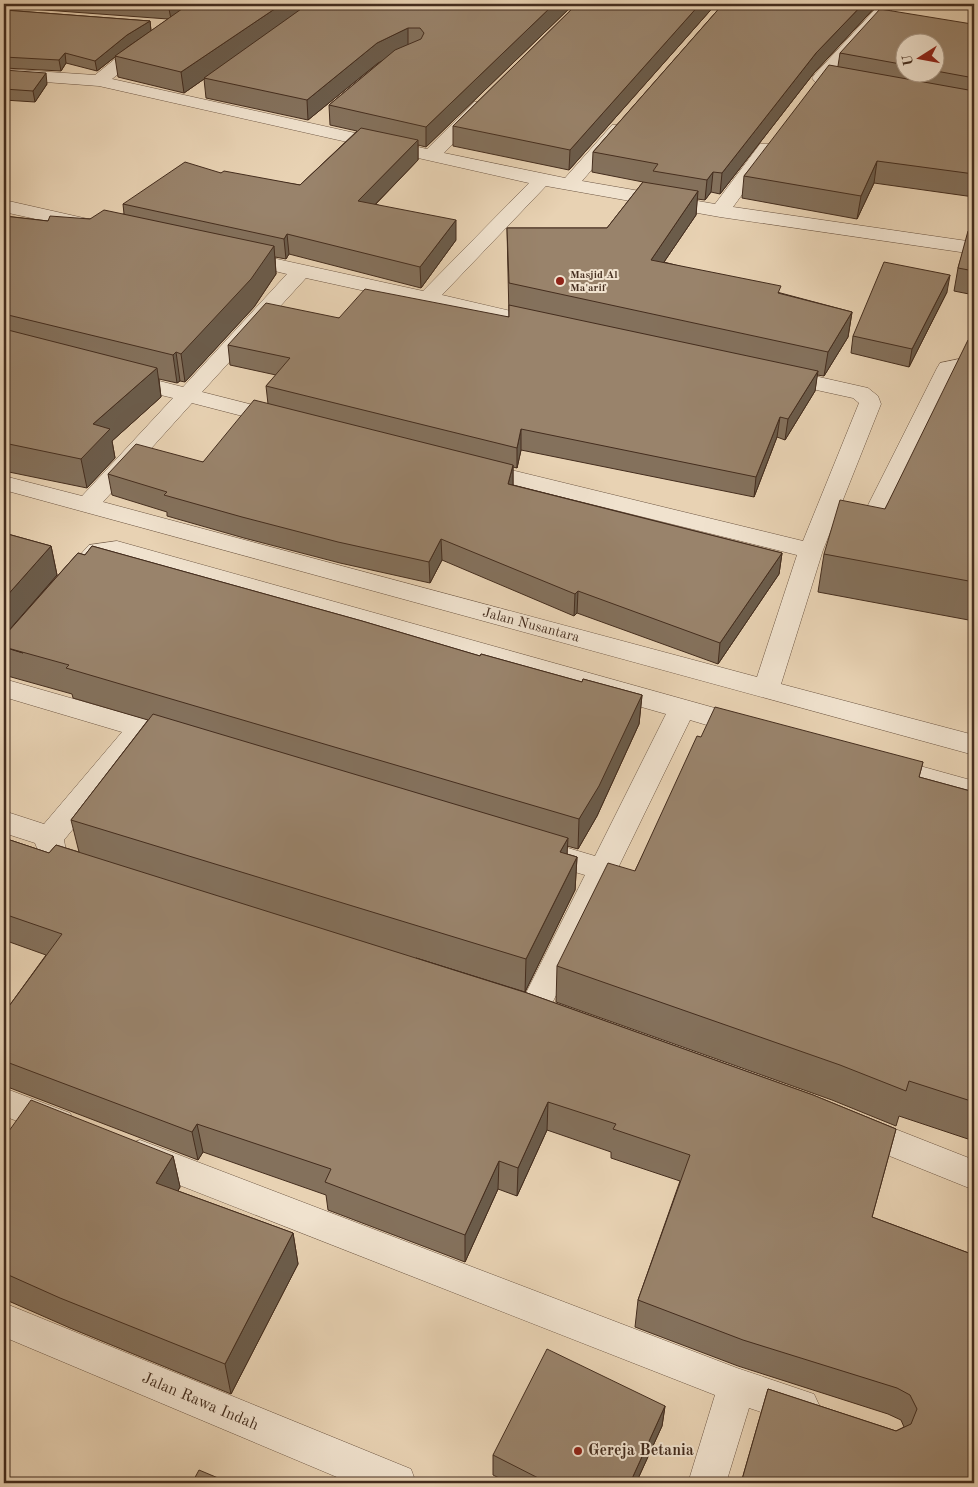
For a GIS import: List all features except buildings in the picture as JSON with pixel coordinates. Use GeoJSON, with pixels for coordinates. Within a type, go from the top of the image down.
{"type":"FeatureCollection","features":[{"type":"Feature","properties":{"kind":"street"},"geometry":{"type":"LineString","coordinates":[[99,81],[173,26],[208,4]]}},
{"type":"Feature","properties":{"kind":"street"},"geometry":{"type":"LineString","coordinates":[[809,93],[889,4]]}},
{"type":"Feature","properties":{"kind":"street"},"geometry":{"type":"LineString","coordinates":[[143,24],[173,26]]}},
{"type":"Feature","properties":{"kind":"street"},"geometry":{"type":"LineString","coordinates":[[4,74],[99,81],[188,100],[319,123],[430,156],[568,185],[720,211],[974,248]]}},
{"type":"Feature","properties":{"kind":"street"},"geometry":{"type":"LineString","coordinates":[[821,78],[840,82]]}},
{"type":"Feature","properties":{"kind":"street"},"geometry":{"type":"LineString","coordinates":[[188,100],[204,89]]}},
{"type":"Feature","properties":{"kind":"street"},"geometry":{"type":"LineString","coordinates":[[430,156],[492,94]]}},
{"type":"Feature","properties":{"kind":"street"},"geometry":{"type":"LineString","coordinates":[[568,185],[631,113]]}},
{"type":"Feature","properties":{"kind":"street"},"geometry":{"type":"LineString","coordinates":[[720,211],[780,131]]}},
{"type":"Feature","properties":{"kind":"street"},"geometry":{"type":"LineString","coordinates":[[427,299],[542,180]]}},
{"type":"Feature","properties":{"kind":"street"},"geometry":{"type":"LineString","coordinates":[[4,206],[109,229]]}},
{"type":"Feature","properties":{"kind":"street"},"geometry":{"type":"LineString","coordinates":[[224,254],[542,324]]}},
{"type":"Feature","properties":{"kind":"street"},"geometry":{"type":"LineString","coordinates":[[87,505],[301,271]]}},
{"type":"Feature","properties":{"kind":"street"},"geometry":{"type":"LineString","coordinates":[[871,523],[948,368],[974,363]]}},
{"type":"Feature","properties":{"kind":"street"},"geometry":{"type":"LineString","coordinates":[[755,370],[851,390],[870,400],[811,550],[766,689]]}},
{"type":"Feature","properties":{"kind":"street"},"geometry":{"type":"LineString","coordinates":[[104,373],[302,424]]}},
{"type":"Feature","properties":{"kind":"street"},"geometry":{"type":"LineString","coordinates":[[453,463],[778,544],[811,550]]}},
{"type":"Feature","properties":{"kind":"street","name":"Jalan Nusantara"},"geometry":{"type":"LineString","coordinates":[[4,483],[974,745]]}},
{"type":"Feature","properties":{"kind":"street"},"geometry":{"type":"LineString","coordinates":[[60,590],[98,550],[117,549],[767,733]]}},
{"type":"Feature","properties":{"kind":"street"},"geometry":{"type":"LineString","coordinates":[[4,688],[178,740]]}},
{"type":"Feature","properties":{"kind":"street"},"geometry":{"type":"LineString","coordinates":[[534,1009],[601,869],[682,709]]}},
{"type":"Feature","properties":{"kind":"street"},"geometry":{"type":"LineString","coordinates":[[111,877],[54,858],[49,845],[50,837],[141,728]]}},
{"type":"Feature","properties":{"kind":"street"},"geometry":{"type":"LineString","coordinates":[[861,759],[974,791]]}},
{"type":"Feature","properties":{"kind":"street"},"geometry":{"type":"LineString","coordinates":[[4,822],[50,837]]}},
{"type":"Feature","properties":{"kind":"street"},"geometry":{"type":"LineString","coordinates":[[516,843],[601,869]]}},
{"type":"Feature","properties":{"kind":"street"},"geometry":{"type":"LineString","coordinates":[[4,1102],[737,1386],[831,1416]]}},
{"type":"Feature","properties":{"kind":"street"},"geometry":{"type":"LineString","coordinates":[[828,1115],[974,1175]]}},
{"type":"Feature","properties":{"kind":"street","name":"Jalan Rawa Indah"},"geometry":{"type":"LineString","coordinates":[[4,1320],[398,1483]]}},
{"type":"Feature","properties":{"kind":"street"},"geometry":{"type":"LineString","coordinates":[[706,1483],[737,1386]]}},
{"type":"Feature","properties":{"kind":"place","name":"Masjid Al Ma'arif"},"geometry":{"type":"Point","coordinates":[560,281]}},
{"type":"Feature","properties":{"kind":"place","name":"Gereja Betania"},"geometry":{"type":"Point","coordinates":[578,1451]}}]}
